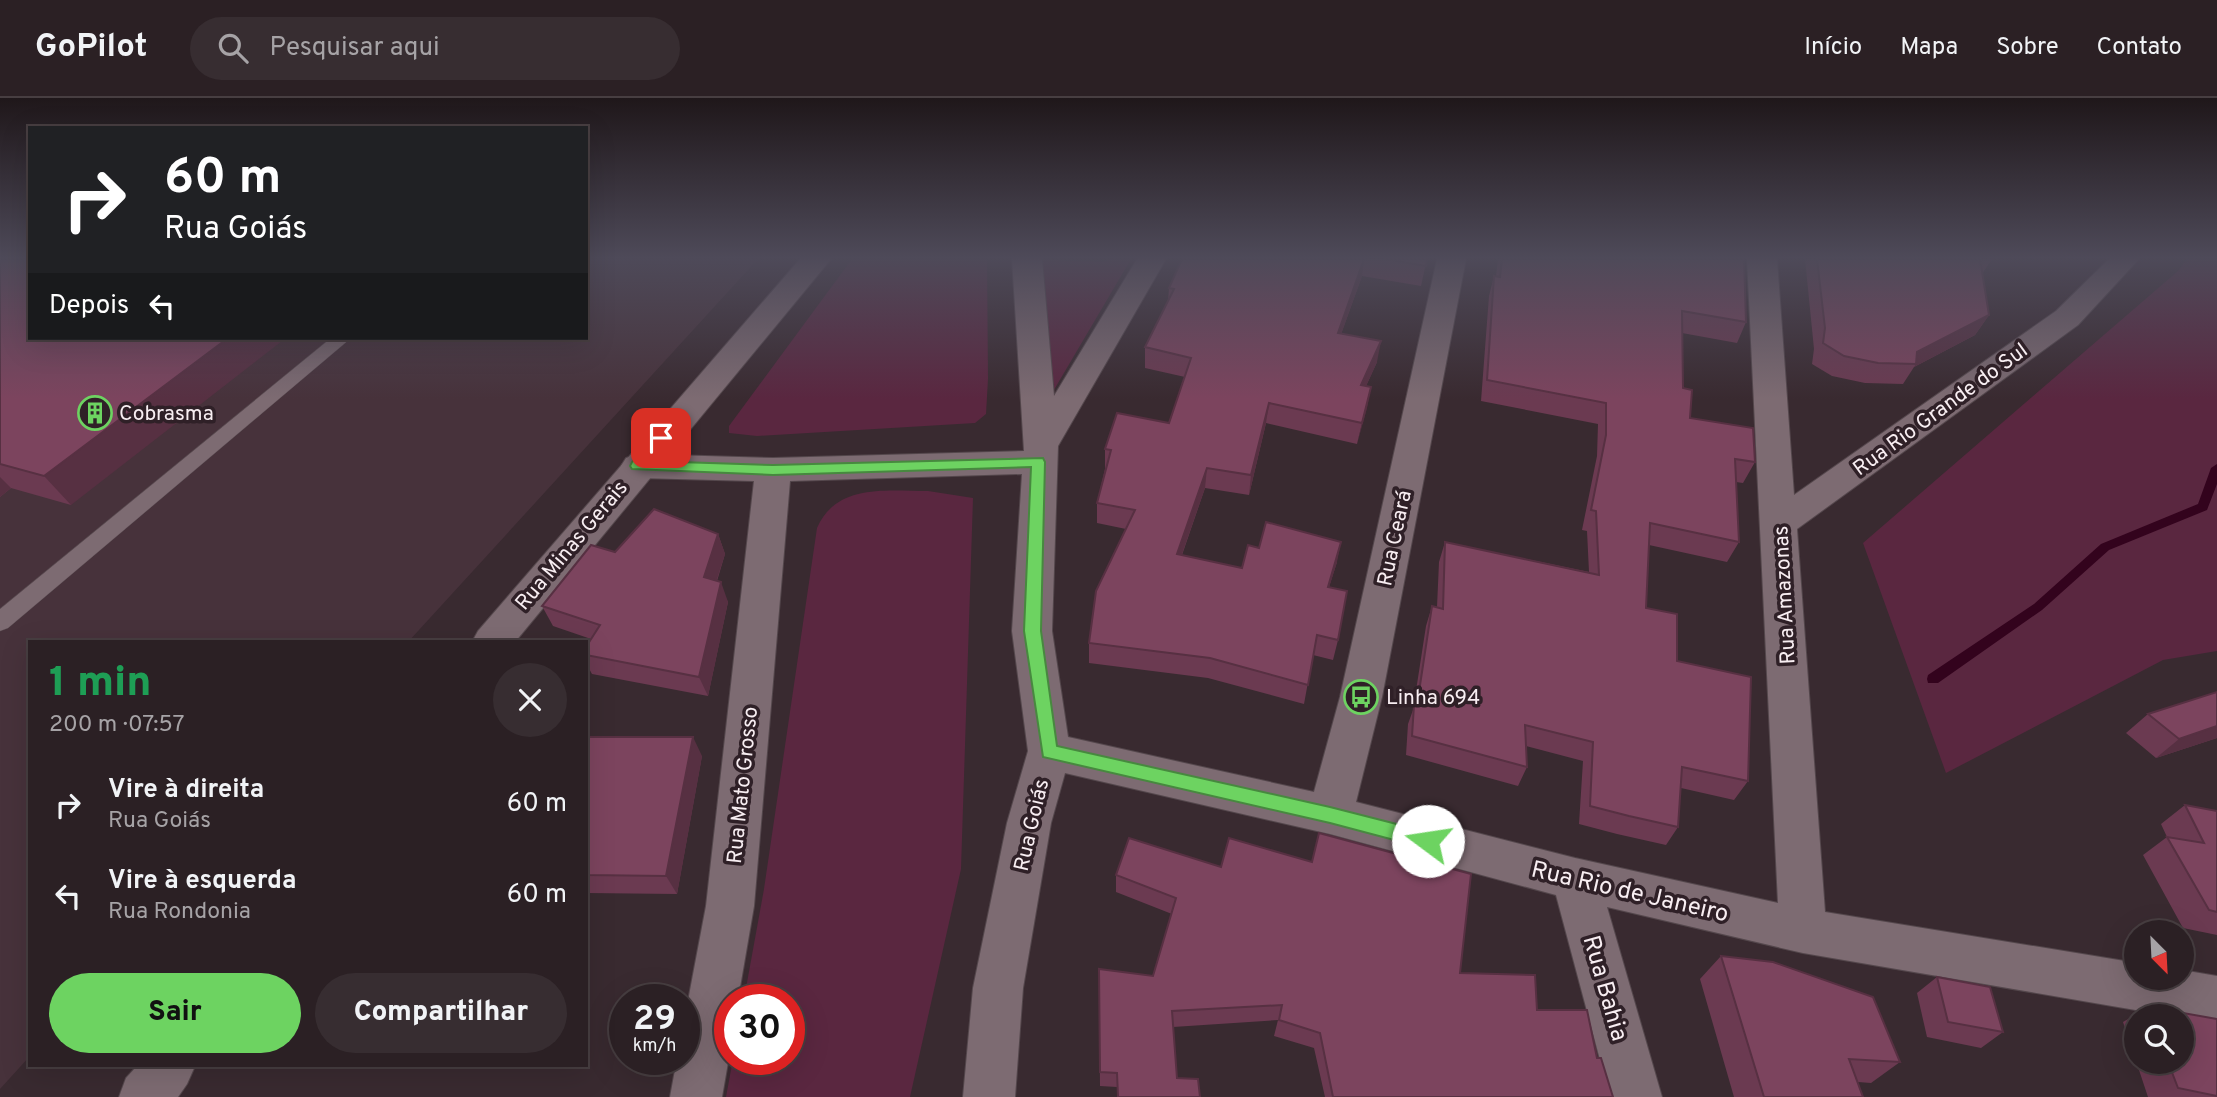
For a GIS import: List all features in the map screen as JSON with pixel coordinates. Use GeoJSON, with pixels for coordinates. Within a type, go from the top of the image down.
{"type":"FeatureCollection","features":[{"type":"Feature","properties":{"kind":"street","name":"Rua Minas Gerais"},"geometry":{"type":"LineString","coordinates":[[494,640],[776,306]]}},
{"type":"Feature","properties":{"kind":"street","name":"Rua Goiás"},"geometry":{"type":"LineString","coordinates":[[989,1097],[998,988],[1029,823],[1049,751],[1032,631],[1040,454],[1030,306]]}},
{"type":"Feature","properties":{"kind":"street"},"geometry":{"type":"LineString","coordinates":[[638,466],[773,470],[1040,454],[1124,306]]}},
{"type":"Feature","properties":{"kind":"street","name":"Rua Ceará"},"geometry":{"type":"LineString","coordinates":[[1330,815],[1361,697],[1442,306]]}},
{"type":"Feature","properties":{"kind":"street","name":"Rua Amazonas"},"geometry":{"type":"LineString","coordinates":[[1765,306],[1803,931]]}},
{"type":"Feature","properties":{"kind":"street","name":"Rua Rio Grande do Sul"},"geometry":{"type":"LineString","coordinates":[[1780,523],[2067,318],[2079,306]]}},
{"type":"Feature","properties":{"kind":"street","name":"Rua Mato Grosso"},"geometry":{"type":"LineString","coordinates":[[696,1097],[730,906],[773,470]]}},
{"type":"Feature","properties":{"kind":"street","name":"Rua Rio de Janeiro"},"geometry":{"type":"LineString","coordinates":[[1049,751],[1330,815],[1575,879],[1803,931],[2217,1000]]}},
{"type":"Feature","properties":{"kind":"street","name":"Rua Bahia"},"geometry":{"type":"LineString","coordinates":[[1575,879],[1636,1097]]}},
{"type":"Feature","properties":{"kind":"street"},"geometry":{"type":"LineString","coordinates":[[145,1097],[168,1067]]}},
{"type":"Feature","properties":{"kind":"street"},"geometry":{"type":"LineString","coordinates":[[157,1097],[169,1067]]}},
{"type":"Feature","properties":{"kind":"lane"},"geometry":{"type":"LineString","coordinates":[[0,622],[340,340]]}},
{"type":"Feature","properties":{"kind":"shaded area"},"geometry":{"type":"Polygon","coordinates":[[[0,306],[18,306],[28,340],[588,340],[588,306],[715,306],[410,640],[28,640],[28,1058],[0,1089],[0,306]]]}},
{"type":"Feature","properties":{"kind":"shaded area"},"geometry":{"type":"Polygon","coordinates":[[[818,306],[987,306],[986,414],[975,423],[757,436],[729,433],[729,426],[818,306]]]}},
{"type":"Feature","properties":{"kind":"shaded area"},"geometry":{"type":"Polygon","coordinates":[[[1037,306],[1104,306],[1048,400],[1037,306]]]}},
{"type":"Feature","properties":{"kind":"shaded area"},"geometry":{"type":"Polygon","coordinates":[[[2138,306],[2217,306],[2217,651],[2163,660],[1946,773],[1863,543],[2138,306]]]}},
{"type":"Feature","properties":{"kind":"shaded area"},"geometry":{"type":"Polygon","coordinates":[[[928,491],[973,498],[961,869],[910,1097],[726,1097],[730,1075],[805,1075],[805,984],[747,984],[764,889],[817,528],[826,513],[837,503],[864,493],[928,491]]]}},
{"type":"Feature","properties":{"kind":"building","name":"Cobrasma"},"geometry":{"type":"Polygon","coordinates":[[[0,306],[28,306],[28,340],[225,340],[44,476],[0,464],[0,306]]]}},
{"type":"Feature","properties":{"kind":"building"},"geometry":{"type":"Polygon","coordinates":[[[1166,306],[1348,306],[1338,333],[1381,341],[1361,385],[1371,387],[1362,423],[1269,403],[1251,475],[1207,468],[1177,554],[1242,568],[1248,545],[1259,548],[1266,522],[1341,542],[1328,587],[1347,591],[1338,640],[1317,635],[1308,685],[1210,658],[1089,643],[1096,591],[1135,510],[1097,503],[1111,450],[1105,449],[1117,413],[1169,423],[1191,358],[1145,347],[1166,306]]]}},
{"type":"Feature","properties":{"kind":"building"},"geometry":{"type":"Polygon","coordinates":[[[1492,306],[1745,306],[1746,322],[1682,311],[1683,388],[1692,390],[1690,418],[1753,428],[1755,462],[1735,459],[1739,542],[1650,523],[1646,608],[1677,614],[1677,661],[1751,677],[1748,781],[1682,767],[1678,827],[1590,806],[1593,742],[1525,725],[1527,767],[1412,736],[1414,705],[1417,705],[1432,606],[1443,609],[1445,542],[1599,575],[1596,511],[1591,510],[1606,435],[1606,403],[1487,380],[1492,306]]]}},
{"type":"Feature","properties":{"kind":"building"},"geometry":{"type":"Polygon","coordinates":[[[1822,306],[1987,306],[1989,315],[1917,352],[1916,364],[1878,363],[1844,356],[1823,343],[1825,328],[1822,306]]]}},
{"type":"Feature","properties":{"kind":"building"},"geometry":{"type":"Polygon","coordinates":[[[654,509],[718,534],[704,577],[721,582],[699,677],[588,655],[588,644],[600,625],[542,606],[591,545],[615,552],[654,509]]]}},
{"type":"Feature","properties":{"kind":"building"},"geometry":{"type":"Polygon","coordinates":[[[2217,692],[2217,726],[2179,739],[2148,714],[2217,692]]]}},
{"type":"Feature","properties":{"kind":"building"},"geometry":{"type":"Polygon","coordinates":[[[588,737],[693,737],[666,876],[588,875],[588,737]]]}},
{"type":"Feature","properties":{"kind":"building"},"geometry":{"type":"Polygon","coordinates":[[[2185,805],[2217,811],[2217,912],[2209,910],[2167,837],[2204,843],[2185,805]]]}},
{"type":"Feature","properties":{"kind":"building"},"geometry":{"type":"Polygon","coordinates":[[[1319,833],[1471,874],[1460,973],[1535,975],[1537,1010],[1587,1010],[1597,1058],[1601,1058],[1613,1097],[1333,1097],[1320,1033],[1279,1020],[1282,1005],[1172,1011],[1177,1078],[1198,1079],[1200,1097],[1118,1097],[1117,1073],[1100,1072],[1099,969],[1153,976],[1176,898],[1116,875],[1129,838],[1221,867],[1229,838],[1312,862],[1319,833]]]}},
{"type":"Feature","properties":{"kind":"building"},"geometry":{"type":"Polygon","coordinates":[[[1721,956],[1773,962],[1873,997],[1900,1062],[1849,1059],[1863,1097],[1764,1097],[1721,956]]]}},
{"type":"Feature","properties":{"kind":"building"},"geometry":{"type":"Polygon","coordinates":[[[1937,977],[1990,987],[2003,1032],[1948,1022],[1937,977]]]}},
{"type":"Feature","properties":{"kind":"building"},"geometry":{"type":"Polygon","coordinates":[[[2194,1015],[2217,1019],[2217,1096],[2178,1088],[2173,1074],[2194,1074],[2194,1015]]]}},
{"type":"Feature","properties":{"kind":"waterway"},"geometry":{"type":"LineString","coordinates":[[1933,679],[2038,607],[2105,547],[2203,507],[2217,468]]}},
{"type":"Feature","properties":{"kind":"place","name":"Cobrasma"},"geometry":{"type":"Point","coordinates":[95,413]}},
{"type":"Feature","properties":{"kind":"place","name":"Linha 694"},"geometry":{"type":"Point","coordinates":[1361,697]}},
{"type":"Feature","properties":{"kind":"route"},"geometry":{"type":"LineString","coordinates":[[661,438],[638,466],[773,470],[1038,462],[1032,631],[1049,751],[1330,815],[1428,841]]}}]}
